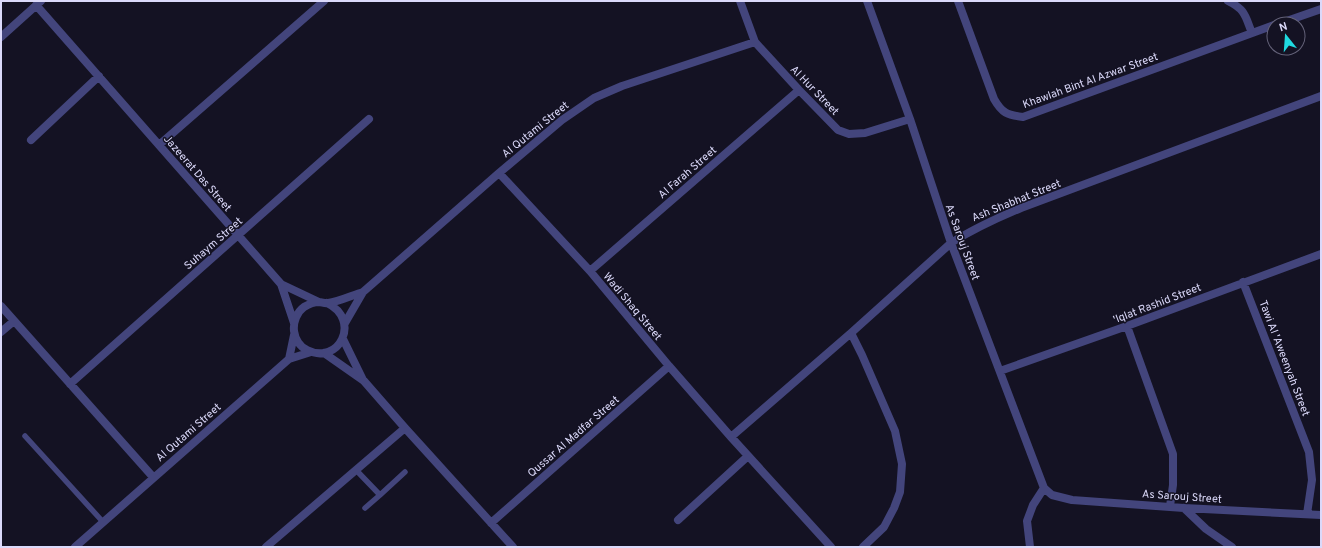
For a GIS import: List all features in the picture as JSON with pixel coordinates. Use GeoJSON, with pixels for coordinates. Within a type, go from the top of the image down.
{"type":"FeatureCollection","features":[{"type":"Feature","properties":{"kind":"street"},"geometry":{"type":"LineString","coordinates":[[159,145],[324,1]]}},
{"type":"Feature","properties":{"kind":"street","name":"Al Hur Street"},"geometry":{"type":"LineString","coordinates":[[740,1],[755,42],[838,130],[849,134],[865,133],[910,119]]}},
{"type":"Feature","properties":{"kind":"street","name":"As Sarouj Street"},"geometry":{"type":"LineString","coordinates":[[868,1],[910,119],[951,243],[1044,488],[1052,495],[1072,500],[1184,508],[1321,515]]}},
{"type":"Feature","properties":{"kind":"street","name":"Khawlah Bint Al Azwar Street"},"geometry":{"type":"LineString","coordinates":[[958,1],[994,99],[1000,109],[1011,115],[1023,117],[1266,28]]}},
{"type":"Feature","properties":{"kind":"street"},"geometry":{"type":"LineString","coordinates":[[1228,1],[1236,5],[1244,12],[1252,33]]}},
{"type":"Feature","properties":{"kind":"street"},"geometry":{"type":"LineString","coordinates":[[1,37],[38,3]]}},
{"type":"Feature","properties":{"kind":"street","name":"Jazeerat Das Street"},"geometry":{"type":"LineString","coordinates":[[38,3],[99,76],[281,284],[294,323]]}},
{"type":"Feature","properties":{"kind":"street"},"geometry":{"type":"LineString","coordinates":[[1300,16],[1321,8]]}},
{"type":"Feature","properties":{"kind":"street","name":"Al Qutami Street"},"geometry":{"type":"LineString","coordinates":[[345,323],[363,292],[562,120],[594,98],[622,86],[755,42]]}},
{"type":"Feature","properties":{"kind":"street"},"geometry":{"type":"LineString","coordinates":[[31,140],[99,76]]}},
{"type":"Feature","properties":{"kind":"street","name":"Al Farah Street"},"geometry":{"type":"LineString","coordinates":[[590,271],[799,90]]}},
{"type":"Feature","properties":{"kind":"street","name":"Ash Shabhat Street"},"geometry":{"type":"LineString","coordinates":[[731,437],[851,333],[951,243],[969,232],[997,218],[1321,96]]}},
{"type":"Feature","properties":{"kind":"street","name":"Suhaym Street"},"geometry":{"type":"LineString","coordinates":[[70,384],[369,119]]}},
{"type":"Feature","properties":{"kind":"street","name":"Wadi Shaq Street"},"geometry":{"type":"LineString","coordinates":[[499,173],[590,271],[669,366],[831,547]]}},
{"type":"Feature","properties":{"kind":"street","name":"'Iqlat Rashid Street"},"geometry":{"type":"LineString","coordinates":[[1000,371],[1127,326],[1321,254]]}},
{"type":"Feature","properties":{"kind":"street","name":"Tawi Al 'Aweenyah Street"},"geometry":{"type":"LineString","coordinates":[[1243,282],[1309,452],[1312,480],[1307,514]]}},
{"type":"Feature","properties":{"kind":"street","name":"Jazeerat Das Street"},"geometry":{"type":"LineString","coordinates":[[281,284],[319,302]]}},
{"type":"Feature","properties":{"kind":"street","name":"Al Qutami Street"},"geometry":{"type":"LineString","coordinates":[[327,303],[363,292]]}},
{"type":"Feature","properties":{"kind":"street"},"geometry":{"type":"LineString","coordinates":[[288,358],[294,336],[294,323],[297,315],[303,308],[310,304],[319,302],[327,303],[339,311],[345,323],[343,339],[332,351],[324,353],[311,352],[301,346],[294,336]]}},
{"type":"Feature","properties":{"kind":"street"},"geometry":{"type":"LineString","coordinates":[[1,306],[153,477]]}},
{"type":"Feature","properties":{"kind":"street"},"geometry":{"type":"LineString","coordinates":[[1,332],[14,321]]}},
{"type":"Feature","properties":{"kind":"street"},"geometry":{"type":"LineString","coordinates":[[1127,326],[1173,454],[1173,485],[1170,506]]}},
{"type":"Feature","properties":{"kind":"street"},"geometry":{"type":"LineString","coordinates":[[851,333],[895,431],[902,464],[900,492],[894,508],[884,527],[863,547]]}},
{"type":"Feature","properties":{"kind":"street"},"geometry":{"type":"LineString","coordinates":[[343,339],[364,381]]}},
{"type":"Feature","properties":{"kind":"street","name":"Al Qutami Street"},"geometry":{"type":"LineString","coordinates":[[75,547],[288,358],[311,352]]}},
{"type":"Feature","properties":{"kind":"street"},"geometry":{"type":"LineString","coordinates":[[324,353],[364,381],[513,547]]}},
{"type":"Feature","properties":{"kind":"street","name":"Qussar Al Madfar Street"},"geometry":{"type":"LineString","coordinates":[[491,523],[669,366]]}},
{"type":"Feature","properties":{"kind":"street"},"geometry":{"type":"LineString","coordinates":[[266,547],[405,428]]}},
{"type":"Feature","properties":{"kind":"street"},"geometry":{"type":"LineString","coordinates":[[678,520],[748,456]]}},
{"type":"Feature","properties":{"kind":"street"},"geometry":{"type":"LineString","coordinates":[[1030,547],[1027,521],[1033,505],[1044,488]]}},
{"type":"Feature","properties":{"kind":"street"},"geometry":{"type":"LineString","coordinates":[[1184,508],[1206,529],[1232,547]]}},
{"type":"Feature","properties":{"kind":"lane"},"geometry":{"type":"LineString","coordinates":[[25,436],[103,522]]}},
{"type":"Feature","properties":{"kind":"lane"},"geometry":{"type":"LineString","coordinates":[[356,470],[380,495]]}},
{"type":"Feature","properties":{"kind":"lane"},"geometry":{"type":"LineString","coordinates":[[365,508],[405,472]]}}]}
